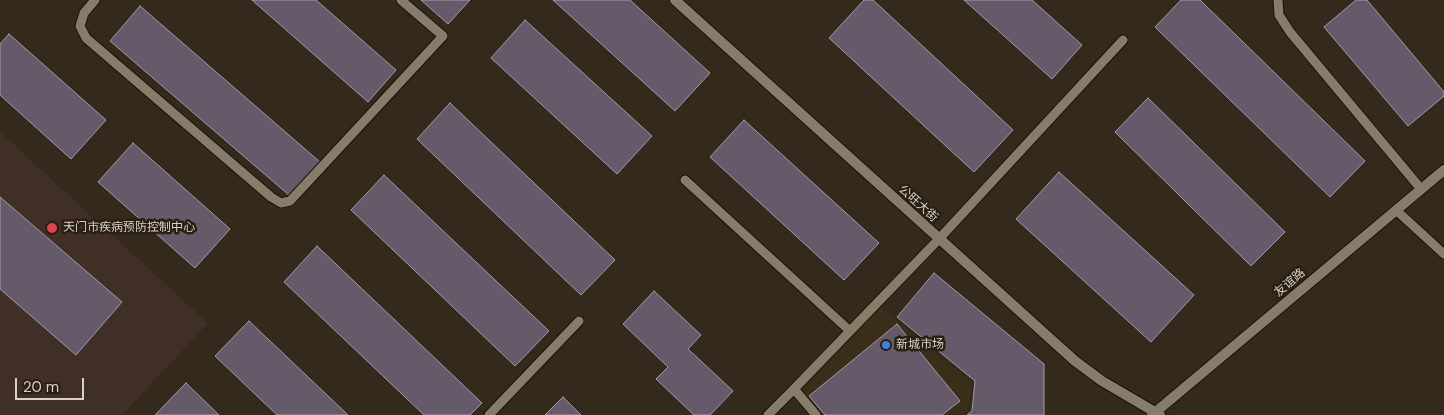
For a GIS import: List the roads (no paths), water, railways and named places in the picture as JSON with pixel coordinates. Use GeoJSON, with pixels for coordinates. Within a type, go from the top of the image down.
{"type":"FeatureCollection","features":[{"type":"Feature","properties":{"kind":"street","name":"公旺大街"},"geometry":{"type":"LineString","coordinates":[[675,0],[938,240],[1075,361],[1102,381],[1156,414]]}},
{"type":"Feature","properties":{"kind":"street","name":"友谊路"},"geometry":{"type":"LineString","coordinates":[[1156,414],[1444,170]]}},
{"type":"Feature","properties":{"kind":"lane"},"geometry":{"type":"LineString","coordinates":[[95,0],[84,13],[80,26],[86,38],[271,197],[282,202],[290,201],[443,36],[401,0]]}},
{"type":"Feature","properties":{"kind":"lane"},"geometry":{"type":"LineString","coordinates":[[1278,0],[1279,15],[1290,32],[1421,189]]}},
{"type":"Feature","properties":{"kind":"lane"},"geometry":{"type":"LineString","coordinates":[[768,415],[938,240],[1123,40]]}},
{"type":"Feature","properties":{"kind":"lane"},"geometry":{"type":"LineString","coordinates":[[685,180],[850,331]]}},
{"type":"Feature","properties":{"kind":"lane"},"geometry":{"type":"LineString","coordinates":[[1396,210],[1444,254]]}},
{"type":"Feature","properties":{"kind":"lane"},"geometry":{"type":"LineString","coordinates":[[490,415],[578,321]]}},
{"type":"Feature","properties":{"kind":"lane"},"geometry":{"type":"LineString","coordinates":[[794,389],[816,415]]}},
{"type":"Feature","properties":{"kind":"place","name":"天门市疾病预防控制中心"},"geometry":{"type":"Point","coordinates":[52,228]}},
{"type":"Feature","properties":{"kind":"place","name":"新城市场"},"geometry":{"type":"Point","coordinates":[886,345]}}]}
